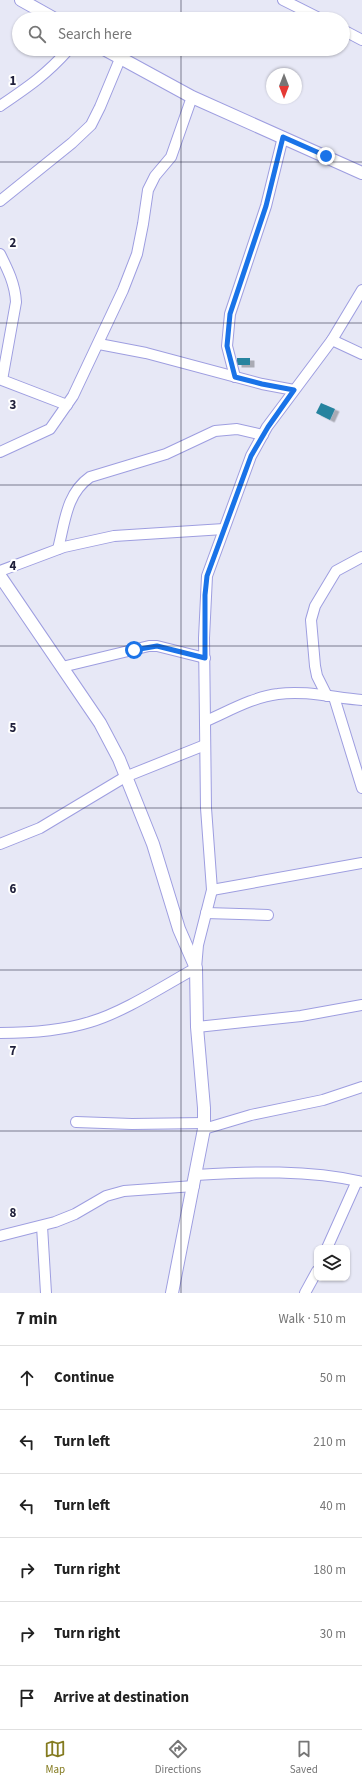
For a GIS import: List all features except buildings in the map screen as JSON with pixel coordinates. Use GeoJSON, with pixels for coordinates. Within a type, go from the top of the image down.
{"type":"FeatureCollection","features":[{"type":"Feature","properties":{"kind":"street"},"geometry":{"type":"LineString","coordinates":[[21,0],[42,12]]}},
{"type":"Feature","properties":{"kind":"street"},"geometry":{"type":"LineString","coordinates":[[283,0],[306,12]]}},
{"type":"Feature","properties":{"kind":"street"},"geometry":{"type":"LineString","coordinates":[[350,34],[362,40]]}},
{"type":"Feature","properties":{"kind":"street"},"geometry":{"type":"LineString","coordinates":[[0,106],[36,83],[53,68],[63,56]]}},
{"type":"Feature","properties":{"kind":"street"},"geometry":{"type":"LineString","coordinates":[[115,56],[192,96],[362,173]]}},
{"type":"Feature","properties":{"kind":"street"},"geometry":{"type":"LineString","coordinates":[[0,201],[72,143],[91,125],[120,59]]}},
{"type":"Feature","properties":{"kind":"street"},"geometry":{"type":"LineString","coordinates":[[0,452],[50,429],[73,396],[99,344],[123,290],[137,254],[148,190],[156,176],[171,157],[192,96]]}},
{"type":"Feature","properties":{"kind":"street"},"geometry":{"type":"LineString","coordinates":[[235,377],[227,346],[230,314],[266,206],[283,137]]}},
{"type":"Feature","properties":{"kind":"street"},"geometry":{"type":"LineString","coordinates":[[0,254],[10,273],[16,292],[16,302],[2,380],[9,384],[67,405]]}},
{"type":"Feature","properties":{"kind":"street"},"geometry":{"type":"LineString","coordinates":[[172,1293],[195,1181],[204,1126],[196,968],[198,945],[212,890],[206,808],[205,595],[207,576],[251,456],[263,435],[294,390],[332,340],[362,290]]}},
{"type":"Feature","properties":{"kind":"street"},"geometry":{"type":"LineString","coordinates":[[332,340],[362,354]]}},
{"type":"Feature","properties":{"kind":"street"},"geometry":{"type":"LineString","coordinates":[[99,344],[146,353],[262,384],[294,390]]}},
{"type":"Feature","properties":{"kind":"street"},"geometry":{"type":"LineString","coordinates":[[58,549],[69,505],[75,491],[81,483],[90,477],[166,454],[215,431],[237,429],[263,435]]}},
{"type":"Feature","properties":{"kind":"street"},"geometry":{"type":"LineString","coordinates":[[0,571],[58,549],[122,534],[224,529]]}},
{"type":"Feature","properties":{"kind":"street"},"geometry":{"type":"LineString","coordinates":[[362,556],[336,571],[315,606],[311,620],[317,676],[330,697],[362,788]]}},
{"type":"Feature","properties":{"kind":"street"},"geometry":{"type":"LineString","coordinates":[[0,576],[100,723],[119,759],[153,844],[178,930],[196,968]]}},
{"type":"Feature","properties":{"kind":"street"},"geometry":{"type":"LineString","coordinates":[[62,667],[149,646],[161,647],[205,658]]}},
{"type":"Feature","properties":{"kind":"street"},"geometry":{"type":"LineString","coordinates":[[206,721],[262,697],[279,694],[298,693],[362,700]]}},
{"type":"Feature","properties":{"kind":"street"},"geometry":{"type":"LineString","coordinates":[[0,844],[40,828],[125,777],[205,745]]}},
{"type":"Feature","properties":{"kind":"street"},"geometry":{"type":"LineString","coordinates":[[212,890],[362,863]]}},
{"type":"Feature","properties":{"kind":"street"},"geometry":{"type":"LineString","coordinates":[[206,913],[268,915]]}},
{"type":"Feature","properties":{"kind":"street"},"geometry":{"type":"LineString","coordinates":[[0,1033],[59,1030],[92,1022],[123,1008],[196,968]]}},
{"type":"Feature","properties":{"kind":"street"},"geometry":{"type":"LineString","coordinates":[[198,1027],[301,1016],[362,1005]]}},
{"type":"Feature","properties":{"kind":"street"},"geometry":{"type":"LineString","coordinates":[[76,1122],[204,1126],[323,1100],[362,1088]]}},
{"type":"Feature","properties":{"kind":"street"},"geometry":{"type":"LineString","coordinates":[[0,1236],[55,1222],[75,1214],[106,1196],[124,1191],[195,1181],[278,1173],[325,1175],[359,1181],[328,1245]]}},
{"type":"Feature","properties":{"kind":"street"},"geometry":{"type":"LineString","coordinates":[[42,1226],[46,1293]]}},
{"type":"Feature","properties":{"kind":"street"},"geometry":{"type":"LineString","coordinates":[[305,1293],[314,1276]]}},
{"type":"Feature","properties":{"kind":"route"},"geometry":{"type":"LineString","coordinates":[[134,650],[149,646],[157,646],[205,658],[205,595],[207,576],[251,456],[268,427],[294,390],[235,377],[227,346],[230,314],[266,206],[283,137],[326,156]]}}]}
